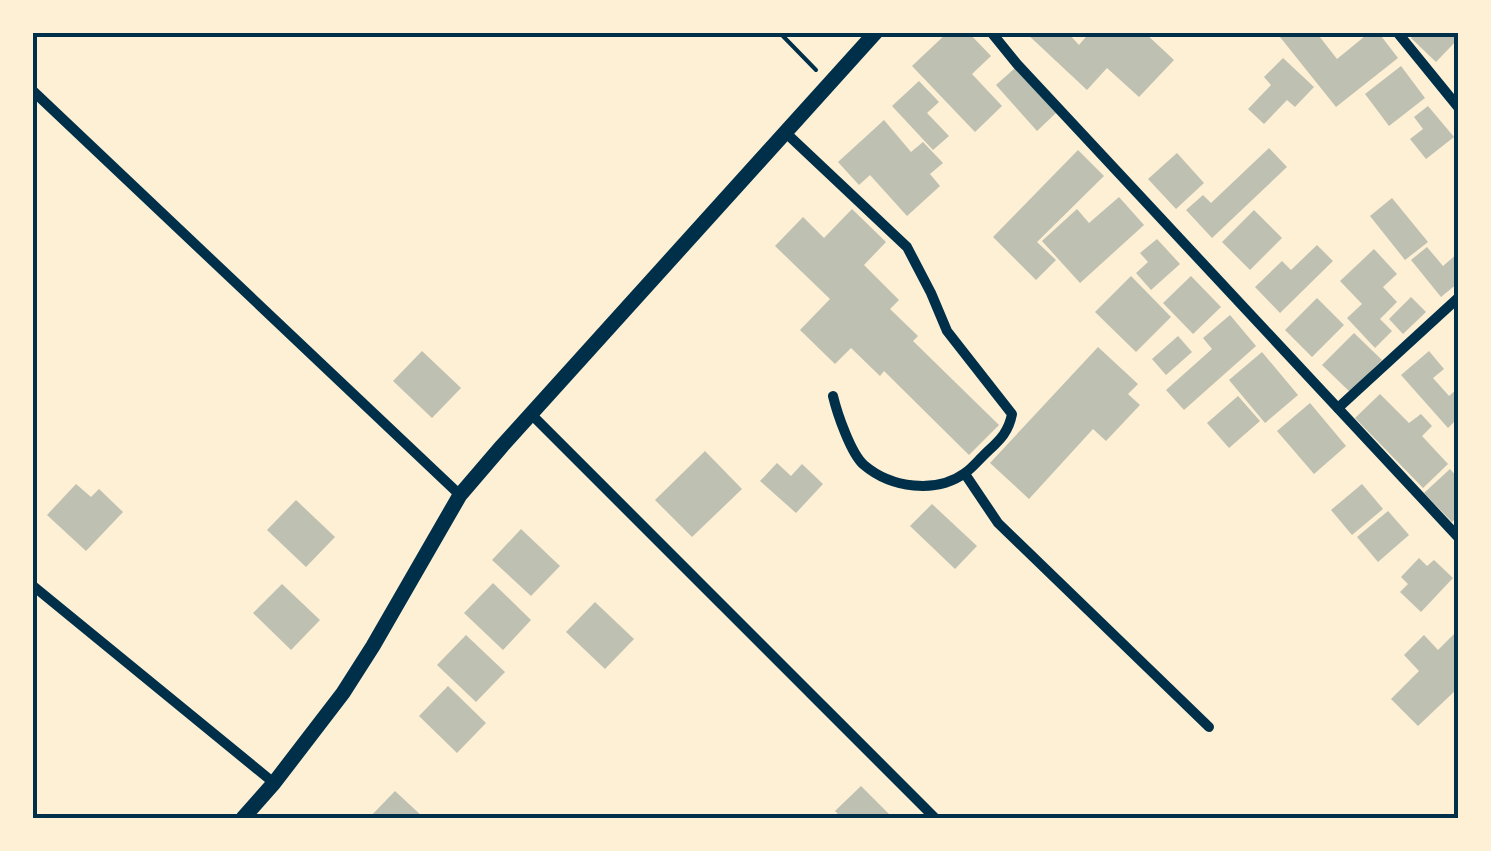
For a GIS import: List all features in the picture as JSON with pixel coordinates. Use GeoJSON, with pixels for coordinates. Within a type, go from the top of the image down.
{"type":"FeatureCollection","features":[{"type":"Feature","properties":{"kind":"street"},"geometry":{"type":"LineString","coordinates":[[243,818],[274,783],[374,646],[460,495],[876,32]]}},
{"type":"Feature","properties":{"kind":"street"},"geometry":{"type":"LineString","coordinates":[[991,32],[1458,537]]}},
{"type":"Feature","properties":{"kind":"street"},"geometry":{"type":"LineString","coordinates":[[1397,32],[1458,107]]}},
{"type":"Feature","properties":{"kind":"street"},"geometry":{"type":"LineString","coordinates":[[32,90],[460,495]]}},
{"type":"Feature","properties":{"kind":"street"},"geometry":{"type":"LineString","coordinates":[[786,133],[907,246],[947,332],[1012,414],[1009,429],[965,474],[944,484],[907,485],[862,464],[840,422],[833,396]]}},
{"type":"Feature","properties":{"kind":"street"},"geometry":{"type":"LineString","coordinates":[[1338,408],[1458,298]]}},
{"type":"Feature","properties":{"kind":"street"},"geometry":{"type":"LineString","coordinates":[[532,414],[935,818]]}},
{"type":"Feature","properties":{"kind":"street"},"geometry":{"type":"LineString","coordinates":[[965,474],[998,524],[1210,728]]}},
{"type":"Feature","properties":{"kind":"street"},"geometry":{"type":"LineString","coordinates":[[32,585],[274,783]]}},
{"type":"Feature","properties":{"kind":"path"},"geometry":{"type":"LineString","coordinates":[[779,32],[830,84]]}},
{"type":"Feature","properties":{"kind":"building"},"geometry":{"type":"Polygon","coordinates":[[[948,32],[968,32],[991,56],[972,74],[1002,106],[975,132],[912,66],[948,32]]]}},
{"type":"Feature","properties":{"kind":"building"},"geometry":{"type":"Polygon","coordinates":[[[1025,32],[1067,32],[1079,45],[1090,32],[1144,32],[1174,60],[1139,97],[1107,68],[1087,90],[1025,32]]]}},
{"type":"Feature","properties":{"kind":"building"},"geometry":{"type":"Polygon","coordinates":[[[1276,32],[1316,32],[1337,59],[1370,32],[1378,32],[1398,58],[1336,107],[1276,32]]]}},
{"type":"Feature","properties":{"kind":"building"},"geometry":{"type":"Polygon","coordinates":[[[1416,32],[1458,32],[1458,39],[1436,62],[1411,38],[1416,32]]]}},
{"type":"Feature","properties":{"kind":"building"},"geometry":{"type":"Polygon","coordinates":[[[1283,58],[1314,87],[1295,107],[1287,100],[1264,124],[1248,109],[1271,85],[1264,77],[1283,58]]]}},
{"type":"Feature","properties":{"kind":"building"},"geometry":{"type":"Polygon","coordinates":[[[1401,66],[1425,98],[1389,126],[1365,94],[1401,66]]]}},
{"type":"Feature","properties":{"kind":"building"},"geometry":{"type":"Polygon","coordinates":[[[1015,68],[1056,113],[1037,131],[996,85],[1015,68]]]}},
{"type":"Feature","properties":{"kind":"building"},"geometry":{"type":"Polygon","coordinates":[[[919,81],[939,102],[927,113],[949,136],[933,150],[892,106],[919,81]]]}},
{"type":"Feature","properties":{"kind":"building"},"geometry":{"type":"Polygon","coordinates":[[[1428,106],[1454,137],[1426,159],[1410,139],[1423,129],[1414,117],[1428,106]]]}},
{"type":"Feature","properties":{"kind":"building"},"geometry":{"type":"Polygon","coordinates":[[[884,120],[911,152],[923,142],[943,163],[930,174],[940,186],[907,216],[870,175],[859,185],[838,162],[884,120]]]}},
{"type":"Feature","properties":{"kind":"building"},"geometry":{"type":"Polygon","coordinates":[[[1269,148],[1287,167],[1212,238],[1186,210],[1203,195],[1211,203],[1269,148]]]}},
{"type":"Feature","properties":{"kind":"building"},"geometry":{"type":"Polygon","coordinates":[[[1078,150],[1104,176],[1037,242],[1056,260],[1036,280],[993,237],[1078,150]]]}},
{"type":"Feature","properties":{"kind":"building"},"geometry":{"type":"Polygon","coordinates":[[[1177,153],[1204,183],[1176,209],[1148,179],[1177,153]]]}},
{"type":"Feature","properties":{"kind":"building"},"geometry":{"type":"Polygon","coordinates":[[[1119,197],[1144,225],[1080,283],[1042,241],[1077,209],[1089,223],[1119,197]]]}},
{"type":"Feature","properties":{"kind":"building"},"geometry":{"type":"Polygon","coordinates":[[[1392,198],[1428,242],[1405,260],[1370,216],[1392,198]]]}},
{"type":"Feature","properties":{"kind":"building"},"geometry":{"type":"Polygon","coordinates":[[[852,209],[886,242],[864,265],[899,300],[890,309],[918,336],[913,341],[999,425],[969,455],[884,371],[880,376],[851,348],[835,364],[800,330],[830,299],[775,246],[803,217],[824,238],[852,209]]]}},
{"type":"Feature","properties":{"kind":"building"},"geometry":{"type":"Polygon","coordinates":[[[1254,210],[1282,238],[1250,270],[1222,242],[1254,210]]]}},
{"type":"Feature","properties":{"kind":"building"},"geometry":{"type":"Polygon","coordinates":[[[1157,239],[1180,264],[1151,290],[1136,273],[1148,262],[1140,253],[1157,239]]]}},
{"type":"Feature","properties":{"kind":"building"},"geometry":{"type":"Polygon","coordinates":[[[1317,245],[1333,261],[1280,313],[1255,287],[1282,261],[1291,270],[1317,245]]]}},
{"type":"Feature","properties":{"kind":"building"},"geometry":{"type":"Polygon","coordinates":[[[1427,247],[1443,266],[1458,253],[1458,283],[1441,297],[1411,260],[1427,247]]]}},
{"type":"Feature","properties":{"kind":"building"},"geometry":{"type":"Polygon","coordinates":[[[1374,249],[1397,274],[1383,287],[1397,302],[1380,319],[1392,331],[1375,348],[1347,318],[1362,304],[1340,281],[1374,249]]]}},
{"type":"Feature","properties":{"kind":"building"},"geometry":{"type":"Polygon","coordinates":[[[1131,276],[1171,317],[1136,352],[1095,312],[1131,276]]]}},
{"type":"Feature","properties":{"kind":"building"},"geometry":{"type":"Polygon","coordinates":[[[1191,276],[1221,307],[1193,334],[1163,303],[1191,276]]]}},
{"type":"Feature","properties":{"kind":"building"},"geometry":{"type":"Polygon","coordinates":[[[1411,297],[1426,312],[1403,334],[1389,319],[1411,297]]]}},
{"type":"Feature","properties":{"kind":"building"},"geometry":{"type":"Polygon","coordinates":[[[1317,298],[1344,325],[1312,357],[1285,330],[1317,298]]]}},
{"type":"Feature","properties":{"kind":"building"},"geometry":{"type":"Polygon","coordinates":[[[1230,315],[1256,346],[1184,410],[1166,390],[1212,349],[1203,338],[1230,315]]]}},
{"type":"Feature","properties":{"kind":"building"},"geometry":{"type":"Polygon","coordinates":[[[1354,333],[1382,360],[1350,392],[1322,365],[1354,333]]]}},
{"type":"Feature","properties":{"kind":"building"},"geometry":{"type":"Polygon","coordinates":[[[1178,336],[1192,352],[1166,375],[1152,359],[1178,336]]]}},
{"type":"Feature","properties":{"kind":"building"},"geometry":{"type":"Polygon","coordinates":[[[1098,347],[1138,384],[1128,394],[1140,405],[1106,441],[1093,429],[1029,499],[990,463],[1098,347]]]}},
{"type":"Feature","properties":{"kind":"building"},"geometry":{"type":"Polygon","coordinates":[[[422,351],[461,388],[432,418],[393,381],[422,351]]]}},
{"type":"Feature","properties":{"kind":"building"},"geometry":{"type":"Polygon","coordinates":[[[1429,351],[1444,369],[1433,378],[1449,396],[1458,388],[1458,418],[1448,428],[1401,375],[1429,351]]]}},
{"type":"Feature","properties":{"kind":"building"},"geometry":{"type":"Polygon","coordinates":[[[1262,352],[1298,395],[1265,423],[1229,380],[1262,352]]]}},
{"type":"Feature","properties":{"kind":"building"},"geometry":{"type":"Polygon","coordinates":[[[1380,394],[1409,423],[1421,414],[1432,426],[1422,436],[1448,464],[1423,488],[1355,418],[1380,394]]]}},
{"type":"Feature","properties":{"kind":"building"},"geometry":{"type":"Polygon","coordinates":[[[1238,396],[1260,421],[1229,448],[1207,423],[1238,396]]]}},
{"type":"Feature","properties":{"kind":"building"},"geometry":{"type":"Polygon","coordinates":[[[1310,403],[1346,446],[1314,474],[1277,431],[1310,403]]]}},
{"type":"Feature","properties":{"kind":"building"},"geometry":{"type":"Polygon","coordinates":[[[705,451],[742,489],[692,537],[655,500],[705,451]]]}},
{"type":"Feature","properties":{"kind":"building"},"geometry":{"type":"Polygon","coordinates":[[[777,463],[791,476],[802,464],[823,484],[796,513],[760,481],[777,463]]]}},
{"type":"Feature","properties":{"kind":"building"},"geometry":{"type":"Polygon","coordinates":[[[1450,469],[1458,478],[1458,516],[1452,522],[1424,493],[1450,469]]]}},
{"type":"Feature","properties":{"kind":"building"},"geometry":{"type":"Polygon","coordinates":[[[76,484],[91,497],[99,489],[123,512],[86,551],[47,515],[76,484]]]}},
{"type":"Feature","properties":{"kind":"building"},"geometry":{"type":"Polygon","coordinates":[[[1362,484],[1383,509],[1352,535],[1331,510],[1362,484]]]}},
{"type":"Feature","properties":{"kind":"building"},"geometry":{"type":"Polygon","coordinates":[[[296,500],[335,537],[306,567],[267,530],[296,500]]]}},
{"type":"Feature","properties":{"kind":"building"},"geometry":{"type":"Polygon","coordinates":[[[932,504],[977,546],[955,569],[910,526],[932,504]]]}},
{"type":"Feature","properties":{"kind":"building"},"geometry":{"type":"Polygon","coordinates":[[[1388,511],[1409,535],[1378,562],[1357,537],[1388,511]]]}},
{"type":"Feature","properties":{"kind":"building"},"geometry":{"type":"Polygon","coordinates":[[[521,529],[560,566],[531,596],[492,560],[521,529]]]}},
{"type":"Feature","properties":{"kind":"building"},"geometry":{"type":"Polygon","coordinates":[[[1419,558],[1427,566],[1434,560],[1453,578],[1421,612],[1400,592],[1408,584],[1401,577],[1419,558]]]}},
{"type":"Feature","properties":{"kind":"building"},"geometry":{"type":"Polygon","coordinates":[[[493,583],[531,620],[503,650],[464,613],[493,583]]]}},
{"type":"Feature","properties":{"kind":"building"},"geometry":{"type":"Polygon","coordinates":[[[282,584],[320,620],[291,650],[253,613],[282,584]]]}},
{"type":"Feature","properties":{"kind":"building"},"geometry":{"type":"Polygon","coordinates":[[[595,602],[634,639],[605,669],[566,632],[595,602]]]}},
{"type":"Feature","properties":{"kind":"building"},"geometry":{"type":"Polygon","coordinates":[[[1458,630],[1458,688],[1418,726],[1391,699],[1419,671],[1404,655],[1424,635],[1438,650],[1458,630]]]}},
{"type":"Feature","properties":{"kind":"building"},"geometry":{"type":"Polygon","coordinates":[[[466,635],[505,672],[476,702],[437,665],[466,635]]]}},
{"type":"Feature","properties":{"kind":"building"},"geometry":{"type":"Polygon","coordinates":[[[448,686],[486,723],[457,753],[419,716],[448,686]]]}},
{"type":"Feature","properties":{"kind":"building"},"geometry":{"type":"Polygon","coordinates":[[[861,786],[893,818],[842,818],[835,811],[861,786]]]}},
{"type":"Feature","properties":{"kind":"building"},"geometry":{"type":"Polygon","coordinates":[[[395,791],[424,818],[369,818],[395,791]]]}}]}
